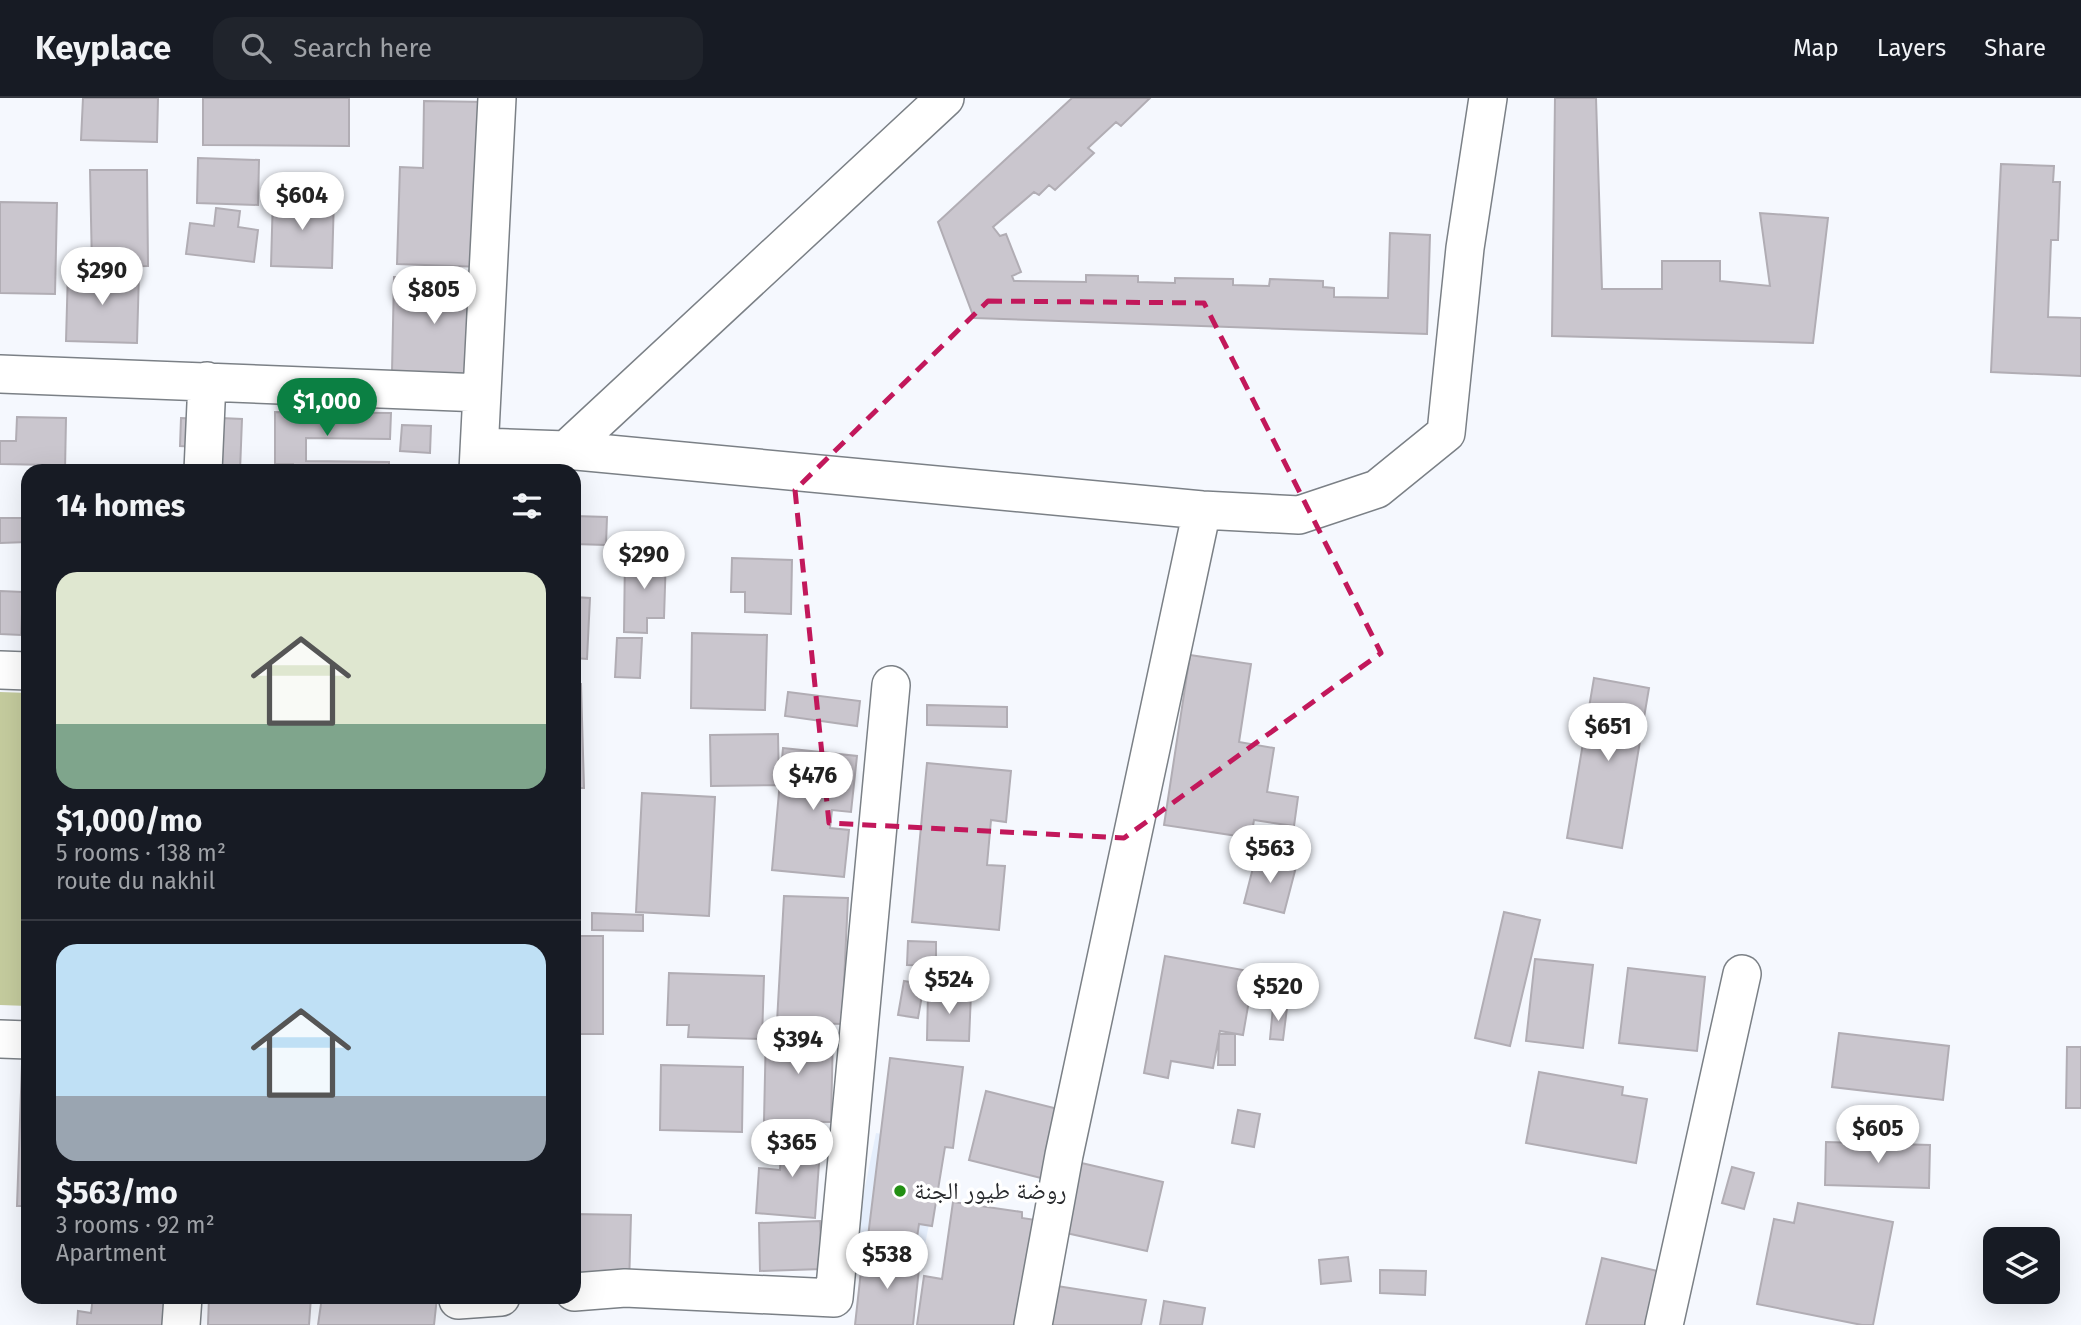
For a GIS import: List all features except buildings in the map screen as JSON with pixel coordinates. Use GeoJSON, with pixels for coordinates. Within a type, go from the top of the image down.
{"type":"FeatureCollection","features":[{"type":"Feature","properties":{"kind":"street"},"geometry":{"type":"LineString","coordinates":[[496,98],[479,459],[566,450],[1202,510],[1299,515],[1377,489],[1446,433],[1465,248],[1488,98]]}},
{"type":"Feature","properties":{"kind":"street"},"geometry":{"type":"LineString","coordinates":[[566,450],[945,98]]}},
{"type":"Feature","properties":{"kind":"street"},"geometry":{"type":"LineString","coordinates":[[0,374],[482,393]]}},
{"type":"Feature","properties":{"kind":"street"},"geometry":{"type":"LineString","coordinates":[[203,464],[207,381]]}},
{"type":"Feature","properties":{"kind":"street"},"geometry":{"type":"LineString","coordinates":[[1033,1325],[1065,1155],[1202,510]]}},
{"type":"Feature","properties":{"kind":"street"},"geometry":{"type":"LineString","coordinates":[[0,670],[21,671]]}},
{"type":"Feature","properties":{"kind":"street"},"geometry":{"type":"LineString","coordinates":[[581,1291],[625,1288],[834,1298],[891,685]]}},
{"type":"Feature","properties":{"kind":"street"},"geometry":{"type":"LineString","coordinates":[[1664,1325],[1742,974]]}},
{"type":"Feature","properties":{"kind":"street"},"geometry":{"type":"LineString","coordinates":[[0,1039],[21,1040]]}},
{"type":"Feature","properties":{"kind":"street"},"geometry":{"type":"LineString","coordinates":[[181,1325],[182,1304]]}},
{"type":"Feature","properties":{"kind":"highlighted area"},"geometry":{"type":"Polygon","coordinates":[[[988,301],[1204,303],[1381,653],[1124,838],[829,823],[795,490],[988,301]]]}},
{"type":"Feature","properties":{"kind":"shaded area","name":"روضة طيور الجنة"},"geometry":{"type":"Polygon","coordinates":[[[876,1133],[944,1146],[924,1250],[855,1236],[876,1133]]]}},
{"type":"Feature","properties":{"kind":"green space"},"geometry":{"type":"Polygon","coordinates":[[[0,692],[21,693],[21,1006],[0,1005],[0,692]]]}},
{"type":"Feature","properties":{"kind":"place","name":"روضة طيور الجنة"},"geometry":{"type":"Point","coordinates":[900,1191]}}]}
